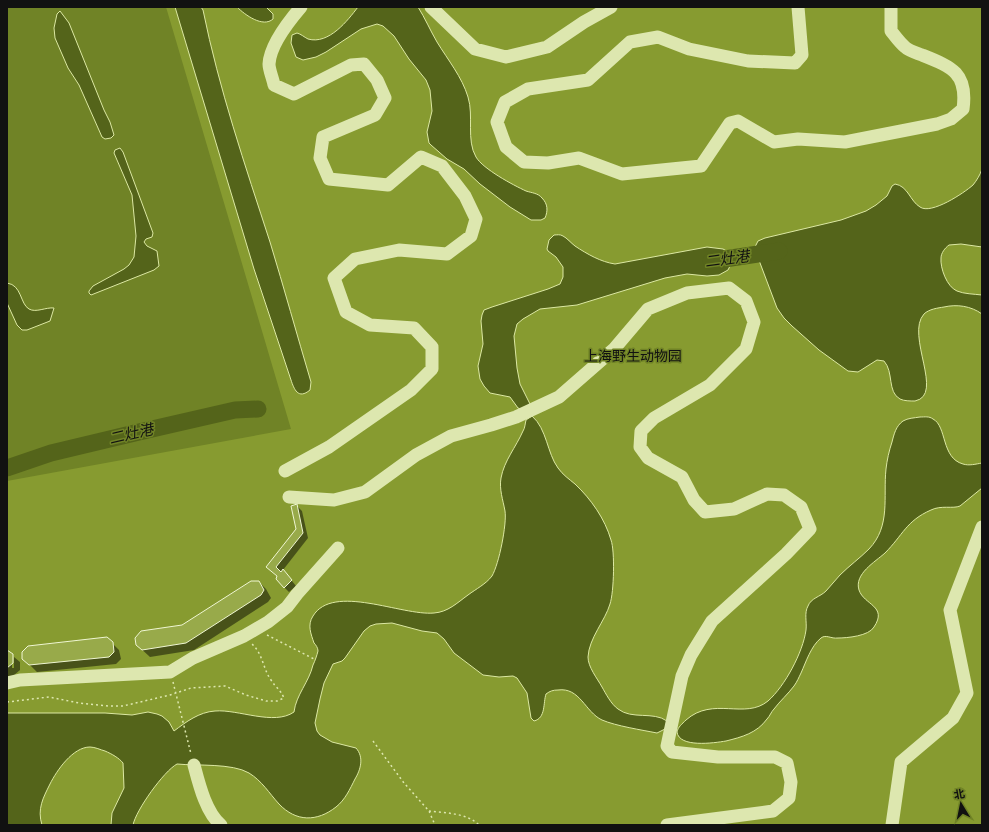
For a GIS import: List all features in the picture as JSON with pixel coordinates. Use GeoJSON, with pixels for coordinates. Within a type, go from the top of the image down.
{"type":"FeatureCollection","features":[{"type":"Feature","properties":{"kind":"lane"},"geometry":{"type":"LineString","coordinates":[[285,471],[328,447],[412,390],[432,369],[432,347],[414,328],[370,325],[346,312],[334,278],[355,259],[399,250],[447,254],[470,236],[476,219],[465,196],[442,166],[421,157],[388,185],[328,179],[320,158],[323,136],[375,114],[385,98],[377,80],[364,64],[352,65],[294,94],[274,85],[269,64],[275,45],[288,22],[301,7]]}},
{"type":"Feature","properties":{"kind":"lane"},"geometry":{"type":"LineString","coordinates":[[431,7],[475,49],[506,57],[547,47],[584,22],[611,7]]}},
{"type":"Feature","properties":{"kind":"lane"},"geometry":{"type":"LineString","coordinates":[[798,7],[802,55],[795,63],[748,61],[689,49],[658,37],[630,42],[588,80],[528,89],[505,102],[497,122],[506,147],[524,162],[548,163],[579,158],[622,174],[701,166],[730,123],[738,122],[774,142],[798,139],[845,142],[937,124],[951,119],[963,109],[965,95],[962,82],[954,72],[944,64],[905,48],[891,31],[891,7]]}},
{"type":"Feature","properties":{"kind":"lane"},"geometry":{"type":"LineString","coordinates":[[290,496],[334,500],[365,492],[416,455],[451,436],[516,417],[559,397],[614,349],[648,310],[687,293],[729,288],[746,301],[754,322],[746,349],[710,385],[654,418],[641,431],[640,447],[648,458],[682,477],[694,500],[705,512],[734,509],[767,494],[784,495],[802,507],[810,529],[786,554],[712,621],[691,655],[682,676],[666,746],[672,752],[718,757],[775,757],[787,763],[792,782],[789,798],[773,811],[667,825]]}},
{"type":"Feature","properties":{"kind":"lane"},"geometry":{"type":"LineString","coordinates":[[892,825],[901,762],[953,718],[967,693],[950,610],[982,527]]}},
{"type":"Feature","properties":{"kind":"lane"},"geometry":{"type":"LineString","coordinates":[[7,683],[20,680],[170,672],[193,658],[244,636],[268,622],[287,606],[338,548]]}},
{"type":"Feature","properties":{"kind":"lane"},"geometry":{"type":"LineString","coordinates":[[194,765],[202,795],[218,823],[221,825]]}},
{"type":"Feature","properties":{"kind":"path"},"geometry":{"type":"LineString","coordinates":[[257,629],[314,659]]}},
{"type":"Feature","properties":{"kind":"path"},"geometry":{"type":"LineString","coordinates":[[7,702],[49,697],[80,703],[123,706],[177,693],[191,688],[225,686],[246,695],[266,701],[277,701],[284,698],[266,671],[263,659],[255,647],[244,636]]}},
{"type":"Feature","properties":{"kind":"path"},"geometry":{"type":"LineString","coordinates":[[170,672],[177,693],[194,765]]}},
{"type":"Feature","properties":{"kind":"path"},"geometry":{"type":"LineString","coordinates":[[373,741],[404,783],[429,811],[435,825]]}},
{"type":"Feature","properties":{"kind":"path"},"geometry":{"type":"LineString","coordinates":[[429,811],[454,814],[474,820],[480,825]]}},
{"type":"Feature","properties":{"kind":"green space","name":"上海野生动物园"},"geometry":{"type":"Polygon","coordinates":[[[166,7],[982,7],[982,825],[7,825],[7,481],[291,429],[166,7]]]}},
{"type":"Feature","properties":{"kind":"water"},"geometry":{"type":"Polygon","coordinates":[[[175,7],[201,7],[203,10],[209,39],[225,98],[270,242],[311,382],[310,390],[306,393],[300,394],[297,392],[291,380],[254,269],[175,7]]]}},
{"type":"Feature","properties":{"kind":"water"},"geometry":{"type":"Polygon","coordinates":[[[237,7],[266,7],[273,14],[273,19],[264,22],[259,21],[249,17],[237,7]]]}},
{"type":"Feature","properties":{"kind":"water"},"geometry":{"type":"Polygon","coordinates":[[[358,7],[418,7],[458,76],[468,97],[470,104],[471,143],[476,157],[485,167],[499,176],[526,191],[540,196],[546,205],[547,213],[545,218],[541,220],[531,220],[510,207],[480,184],[464,169],[447,159],[429,143],[427,132],[432,111],[430,90],[426,80],[409,59],[394,36],[383,26],[377,24],[361,29],[316,57],[303,60],[296,57],[291,43],[292,35],[297,33],[308,39],[316,40],[323,38],[337,30],[358,7]]]}},
{"type":"Feature","properties":{"kind":"water"},"geometry":{"type":"Polygon","coordinates":[[[60,11],[69,23],[110,122],[114,135],[111,138],[105,139],[102,137],[79,85],[68,68],[55,38],[54,28],[57,14],[60,11]]]}},
{"type":"Feature","properties":{"kind":"water"},"geometry":{"type":"Polygon","coordinates":[[[120,148],[123,152],[153,233],[152,237],[146,239],[144,242],[147,246],[157,251],[159,266],[154,270],[91,295],[89,291],[93,286],[124,269],[129,265],[134,257],[136,236],[132,195],[114,153],[115,150],[120,148]]]}},
{"type":"Feature","properties":{"kind":"water"},"geometry":{"type":"Polygon","coordinates":[[[982,169],[982,247],[961,244],[949,245],[942,252],[941,262],[945,277],[953,289],[963,293],[982,295],[982,314],[969,307],[949,306],[934,309],[924,314],[919,324],[919,336],[926,376],[926,388],[923,396],[915,401],[905,401],[896,396],[893,392],[889,371],[884,361],[877,360],[858,372],[848,371],[819,350],[784,318],[777,308],[757,255],[755,247],[758,241],[841,220],[866,211],[887,196],[892,186],[895,184],[903,188],[920,207],[925,209],[939,206],[955,198],[973,185],[982,169]]]}},
{"type":"Feature","properties":{"kind":"water"},"geometry":{"type":"Polygon","coordinates":[[[554,235],[562,235],[589,255],[599,260],[615,264],[707,247],[723,249],[734,255],[734,258],[728,270],[719,275],[707,276],[687,274],[665,278],[577,305],[540,309],[523,319],[517,324],[514,336],[520,384],[530,404],[523,410],[518,408],[510,397],[490,393],[480,379],[478,366],[483,344],[481,321],[482,315],[484,310],[560,284],[563,277],[563,267],[556,257],[547,249],[549,240],[554,235]]]}},
{"type":"Feature","properties":{"kind":"water"},"geometry":{"type":"Polygon","coordinates":[[[7,283],[16,287],[26,307],[29,309],[35,310],[54,308],[50,321],[27,330],[22,330],[17,325],[7,303],[7,283]]]}},
{"type":"Feature","properties":{"kind":"water"},"geometry":{"type":"Polygon","coordinates":[[[532,416],[537,421],[544,434],[554,462],[564,475],[581,490],[592,503],[605,524],[611,540],[614,572],[611,598],[608,610],[594,636],[589,650],[588,661],[591,669],[609,699],[618,709],[630,714],[655,716],[661,718],[667,721],[665,729],[657,733],[622,726],[602,720],[591,712],[577,696],[566,690],[553,690],[546,694],[541,717],[534,721],[531,718],[527,693],[517,678],[513,676],[499,677],[483,675],[454,653],[444,639],[437,633],[422,631],[392,623],[376,624],[370,626],[364,631],[342,661],[333,664],[324,683],[320,699],[315,723],[317,731],[320,735],[332,742],[356,748],[361,759],[359,771],[347,794],[336,807],[329,812],[307,818],[292,814],[279,804],[258,780],[242,770],[224,766],[177,764],[158,782],[139,810],[133,825],[111,825],[112,813],[124,788],[123,763],[108,752],[90,747],[78,751],[66,760],[53,778],[40,809],[42,825],[7,825],[7,713],[105,713],[132,715],[148,712],[162,716],[169,722],[174,731],[193,718],[204,713],[215,711],[266,717],[286,716],[294,712],[297,700],[309,677],[317,656],[318,650],[310,630],[310,623],[313,616],[323,607],[336,602],[352,601],[420,613],[434,613],[444,611],[452,607],[484,584],[490,579],[495,570],[504,534],[505,511],[500,486],[501,478],[507,460],[524,430],[526,420],[532,416]]]}},
{"type":"Feature","properties":{"kind":"water"},"geometry":{"type":"Polygon","coordinates":[[[920,417],[930,417],[937,423],[951,455],[956,461],[968,465],[982,463],[982,488],[960,506],[943,507],[923,514],[910,524],[885,553],[866,569],[858,584],[862,595],[877,610],[878,620],[874,627],[868,633],[858,636],[835,638],[825,636],[817,641],[795,684],[759,728],[738,738],[714,743],[690,742],[679,737],[677,732],[679,727],[696,713],[718,708],[749,709],[759,706],[768,701],[781,687],[797,658],[804,639],[806,630],[806,612],[809,603],[826,591],[840,575],[869,549],[881,531],[885,511],[886,466],[895,433],[903,421],[920,417]]]}},
{"type":"Feature","properties":{"kind":"building"},"geometry":{"type":"Polygon","coordinates":[[[297,504],[303,533],[276,567],[281,572],[283,569],[292,580],[284,588],[276,579],[277,576],[266,567],[296,529],[291,506],[297,504]]]}},
{"type":"Feature","properties":{"kind":"building"},"geometry":{"type":"Polygon","coordinates":[[[251,581],[259,581],[264,590],[261,595],[186,643],[142,650],[136,645],[135,638],[141,631],[182,625],[251,581]]]}},
{"type":"Feature","properties":{"kind":"building"},"geometry":{"type":"Polygon","coordinates":[[[107,637],[113,642],[114,652],[109,657],[29,665],[22,659],[22,652],[28,646],[107,637]]]}},
{"type":"Feature","properties":{"kind":"building"},"geometry":{"type":"Polygon","coordinates":[[[7,650],[13,654],[13,663],[7,668],[7,650]]]}},
{"type":"Feature","properties":{"kind":"waterway","name":"二灶港"},"geometry":{"type":"LineString","coordinates":[[711,261],[779,251]]}},
{"type":"Feature","properties":{"kind":"waterway","name":"二灶港"},"geometry":{"type":"LineString","coordinates":[[7,468],[51,453],[139,432],[235,410],[258,409]]}}]}
